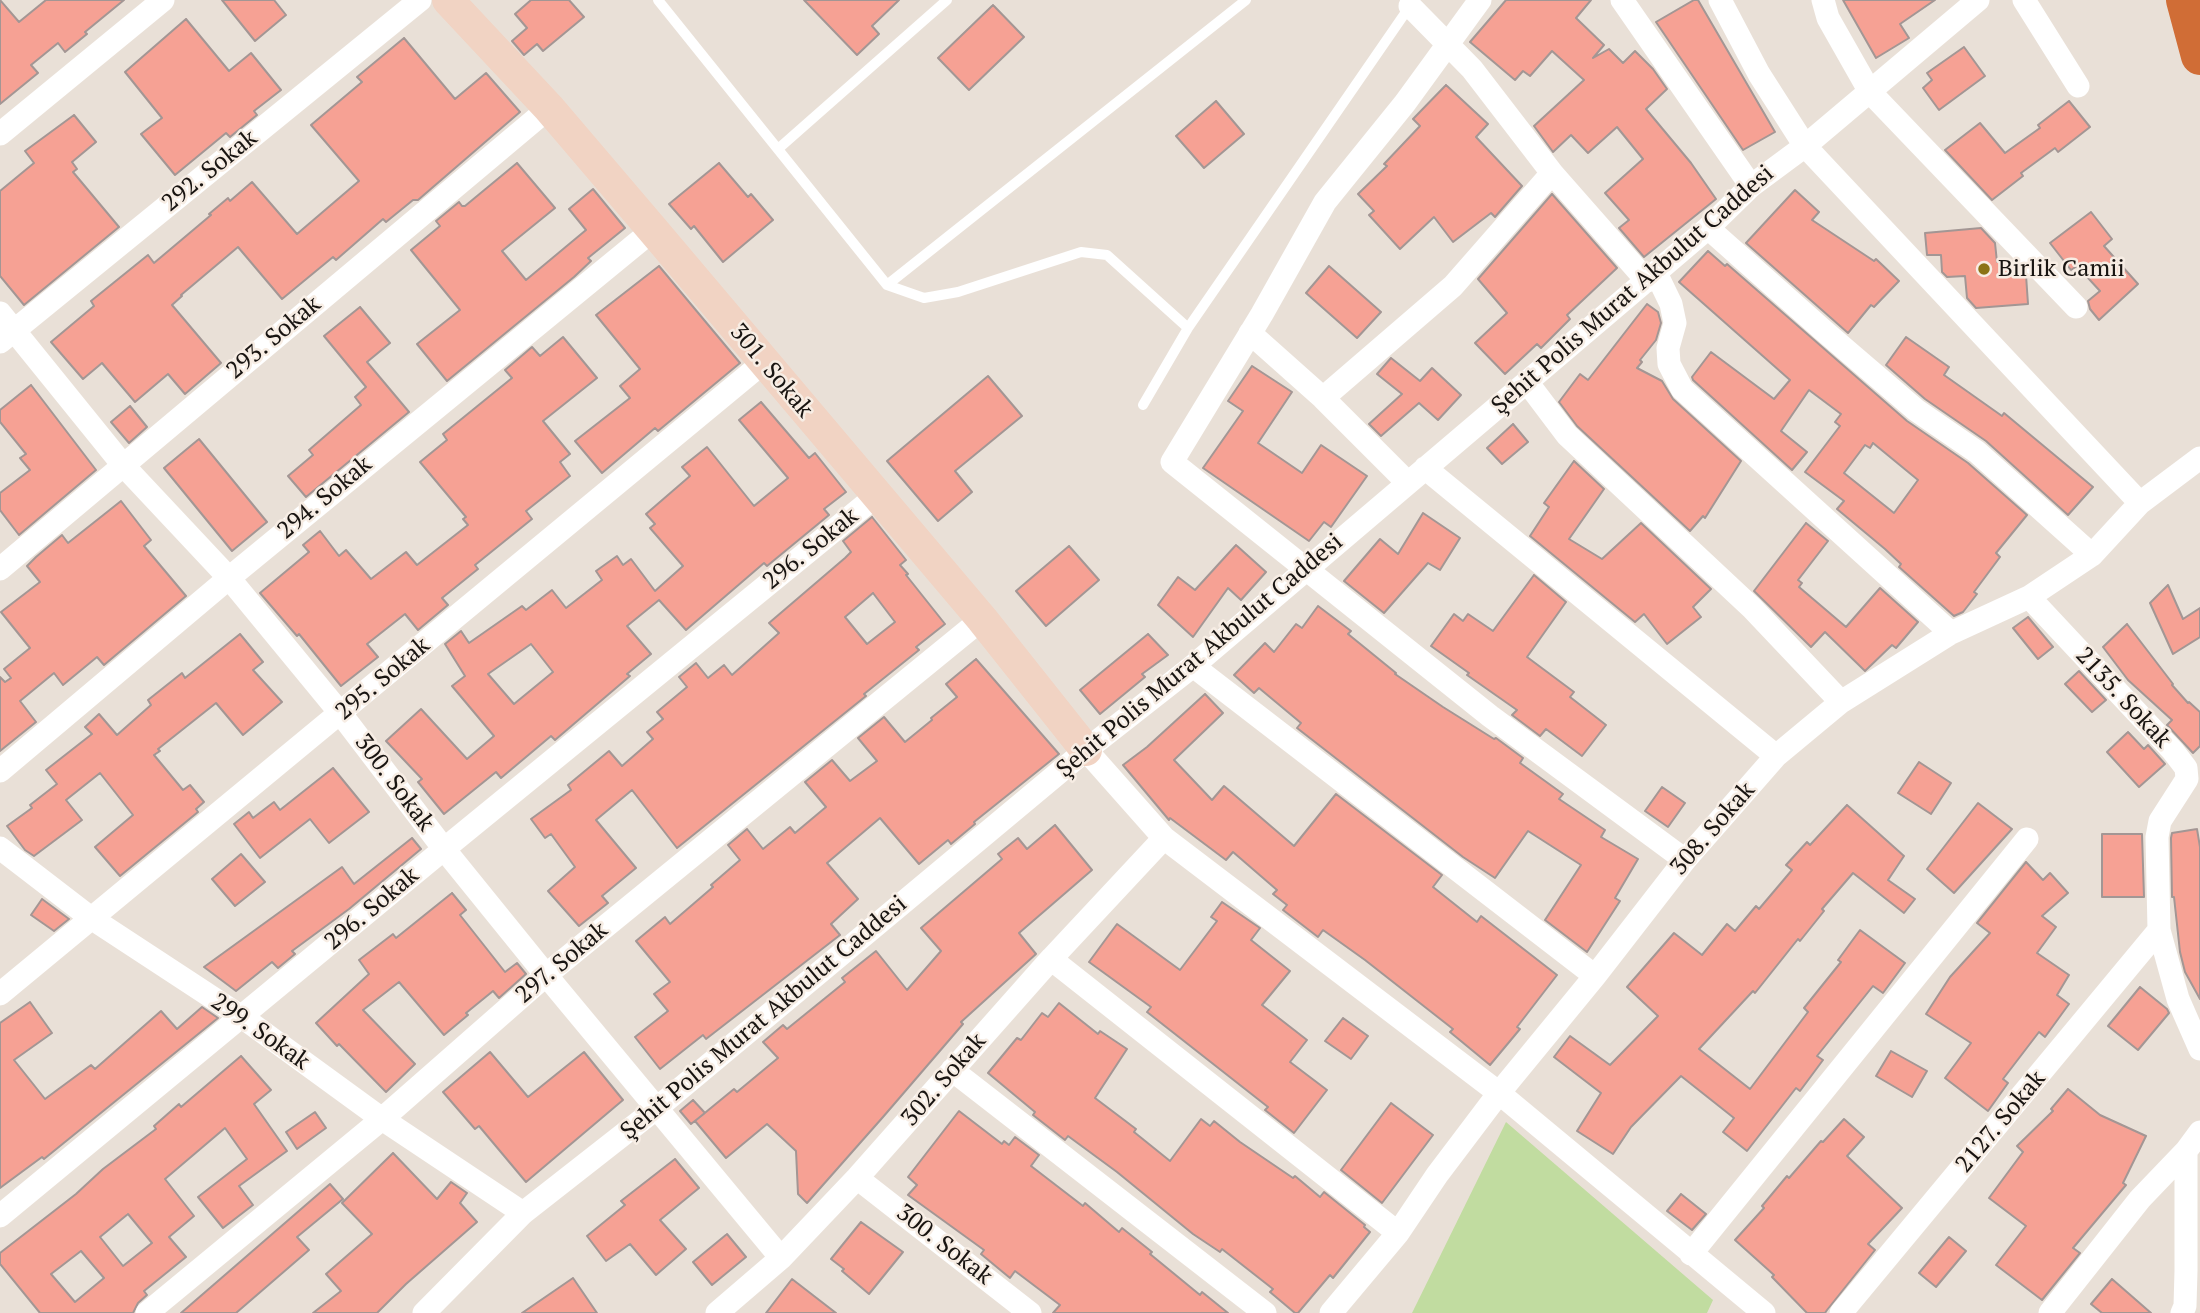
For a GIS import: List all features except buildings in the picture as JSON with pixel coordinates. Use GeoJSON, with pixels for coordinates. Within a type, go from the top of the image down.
{"type":"FeatureCollection","features":[{"type":"Feature","properties":{"kind":"highway"},"geometry":{"type":"LineString","coordinates":[[2185,0],[2200,56]]}},
{"type":"Feature","properties":{"kind":"street"},"geometry":{"type":"LineString","coordinates":[[0,134],[163,0]]}},
{"type":"Feature","properties":{"kind":"street","name":"292. Sokak"},"geometry":{"type":"LineString","coordinates":[[4,329],[420,0]]}},
{"type":"Feature","properties":{"kind":"street","name":"301. Sokak"},"geometry":{"type":"LineString","coordinates":[[448,0],[549,108],[653,230],[982,619],[1086,750]]}},
{"type":"Feature","properties":{"kind":"street"},"geometry":{"type":"LineString","coordinates":[[1480,0],[1405,103],[1325,202],[1250,333],[1171,461],[1490,716],[1685,860]]}},
{"type":"Feature","properties":{"kind":"street"},"geometry":{"type":"LineString","coordinates":[[1622,0],[1751,186]]}},
{"type":"Feature","properties":{"kind":"street"},"geometry":{"type":"LineString","coordinates":[[1720,0],[1759,74],[1805,146],[2140,503]]}},
{"type":"Feature","properties":{"kind":"street"},"geometry":{"type":"LineString","coordinates":[[1824,0],[1828,18],[1870,92],[2076,307]]}},
{"type":"Feature","properties":{"kind":"street","name":"Şehit Polis Murat Akbulut Caddesi"},"geometry":{"type":"LineString","coordinates":[[424,1313],[523,1213],[657,1108],[1086,750],[1193,666],[1708,228],[1751,186],[1805,146],[1978,0]]}},
{"type":"Feature","properties":{"kind":"street"},"geometry":{"type":"LineString","coordinates":[[2024,0],[2078,86]]}},
{"type":"Feature","properties":{"kind":"street"},"geometry":{"type":"LineString","coordinates":[[1413,3],[1472,69],[1552,173],[1651,277],[1671,304],[1675,323],[1668,348],[1669,364],[1682,389],[1951,633]]}},
{"type":"Feature","properties":{"kind":"street","name":"293. Sokak"},"geometry":{"type":"LineString","coordinates":[[0,569],[549,108]]}},
{"type":"Feature","properties":{"kind":"street"},"geometry":{"type":"LineString","coordinates":[[1323,398],[1453,286],[1552,173]]}},
{"type":"Feature","properties":{"kind":"street"},"geometry":{"type":"LineString","coordinates":[[1708,228],[1916,410],[1978,452],[2092,555]]}},
{"type":"Feature","properties":{"kind":"street","name":"294. Sokak"},"geometry":{"type":"LineString","coordinates":[[0,772],[229,578],[653,230]]}},
{"type":"Feature","properties":{"kind":"street","name":"300. Sokak"},"geometry":{"type":"LineString","coordinates":[[4,329],[123,465],[229,578],[341,714],[444,849],[546,975],[781,1258]]}},
{"type":"Feature","properties":{"kind":"street"},"geometry":{"type":"LineString","coordinates":[[1250,333],[1323,398],[1407,482]]}},
{"type":"Feature","properties":{"kind":"street","name":"295. Sokak"},"geometry":{"type":"LineString","coordinates":[[0,994],[764,362]]}},
{"type":"Feature","properties":{"kind":"street"},"geometry":{"type":"LineString","coordinates":[[1527,382],[1567,435],[1752,608],[1841,702]]}},
{"type":"Feature","properties":{"kind":"street","name":"308. Sokak"},"geometry":{"type":"LineString","coordinates":[[1331,1313],[1398,1233],[1437,1175],[1499,1093],[1685,860],[1776,756],[1841,702],[1951,633],[2029,597],[2092,555],[2140,503],[2200,458]]}},
{"type":"Feature","properties":{"kind":"street"},"geometry":{"type":"LineString","coordinates":[[1424,468],[1776,756]]}},
{"type":"Feature","properties":{"kind":"street","name":"296. Sokak"},"geometry":{"type":"LineString","coordinates":[[0,1216],[876,496]]}},
{"type":"Feature","properties":{"kind":"street","name":"2135. Sokak"},"geometry":{"type":"LineString","coordinates":[[2029,597],[2173,751],[2194,782],[2160,821],[2157,837],[2159,930],[2178,999],[2200,1049]]}},
{"type":"Feature","properties":{"kind":"street","name":"297. Sokak"},"geometry":{"type":"LineString","coordinates":[[147,1313],[382,1119],[546,975],[982,619]]}},
{"type":"Feature","properties":{"kind":"street"},"geometry":{"type":"LineString","coordinates":[[1193,666],[1595,976]]}},
{"type":"Feature","properties":{"kind":"street"},"geometry":{"type":"LineString","coordinates":[[1086,750],[1164,838],[1499,1093],[1691,1254],[1750,1309]]}},
{"type":"Feature","properties":{"kind":"street","name":"302. Sokak"},"geometry":{"type":"LineString","coordinates":[[717,1313],[781,1258],[857,1178],[1051,959],[1164,838]]}},
{"type":"Feature","properties":{"kind":"street"},"geometry":{"type":"LineString","coordinates":[[1691,1254],[2027,839]]}},
{"type":"Feature","properties":{"kind":"street","name":"299. Sokak"},"geometry":{"type":"LineString","coordinates":[[0,848],[90,918],[242,1017],[382,1119],[523,1213]]}},
{"type":"Feature","properties":{"kind":"street","name":"2127. Sokak"},"geometry":{"type":"LineString","coordinates":[[1841,1313],[2159,930]]}},
{"type":"Feature","properties":{"kind":"street"},"geometry":{"type":"LineString","coordinates":[[1051,959],[1398,1233]]}},
{"type":"Feature","properties":{"kind":"street"},"geometry":{"type":"LineString","coordinates":[[952,1070],[1265,1313]]}},
{"type":"Feature","properties":{"kind":"street"},"geometry":{"type":"LineString","coordinates":[[2050,1313],[2140,1199],[2186,1151],[2200,1132]]}},
{"type":"Feature","properties":{"kind":"street"},"geometry":{"type":"LineString","coordinates":[[2182,1313],[2185,1306],[2186,1271],[2186,1151]]}},
{"type":"Feature","properties":{"kind":"street","name":"300. Sokak"},"geometry":{"type":"LineString","coordinates":[[857,1178],[1030,1313]]}},
{"type":"Feature","properties":{"kind":"lane"},"geometry":{"type":"LineString","coordinates":[[657,0],[887,285],[924,298],[958,292],[1081,252],[1107,255],[1188,328]]}},
{"type":"Feature","properties":{"kind":"lane"},"geometry":{"type":"LineString","coordinates":[[778,149],[947,0]]}},
{"type":"Feature","properties":{"kind":"lane"},"geometry":{"type":"LineString","coordinates":[[887,285],[1246,0]]}},
{"type":"Feature","properties":{"kind":"lane"},"geometry":{"type":"LineString","coordinates":[[1143,405],[1188,328],[1413,3]]}},
{"type":"Feature","properties":{"kind":"green space"},"geometry":{"type":"Polygon","coordinates":[[[1506,1122],[1713,1300],[1707,1313],[1412,1313],[1506,1122]]]}},
{"type":"Feature","properties":{"kind":"place","name":"Birlik Camii"},"geometry":{"type":"Point","coordinates":[1984,269]}}]}
